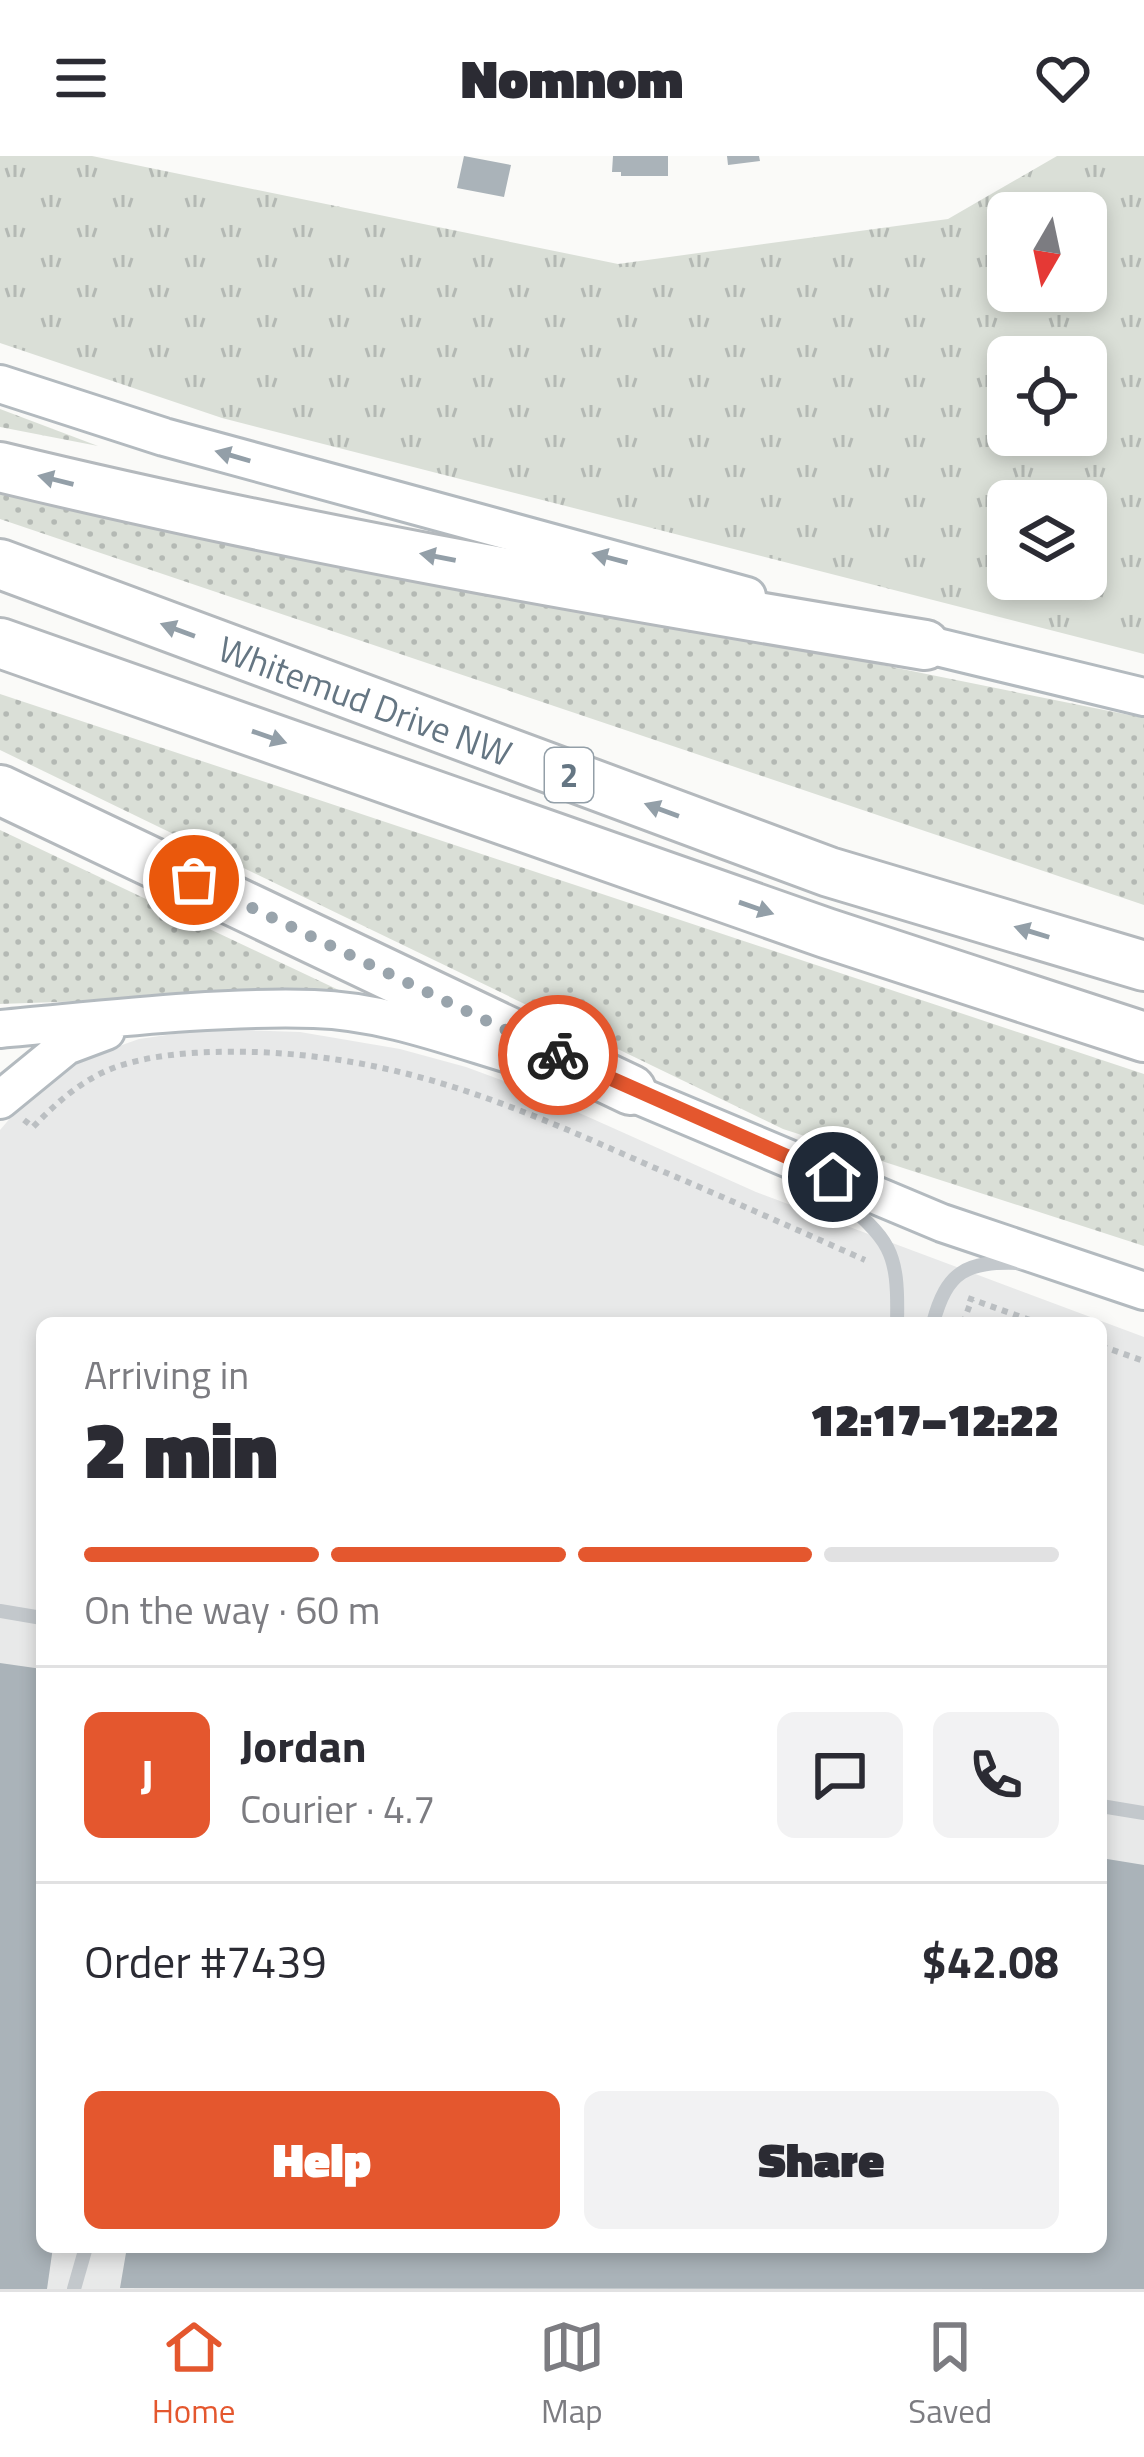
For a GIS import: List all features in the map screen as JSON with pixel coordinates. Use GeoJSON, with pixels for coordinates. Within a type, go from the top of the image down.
{"type":"FeatureCollection","features":[{"type":"Feature","properties":{"kind":"highway"},"geometry":{"type":"LineString","coordinates":[[0,466],[279,527],[712,610],[925,645]]}},
{"type":"Feature","properties":{"kind":"highway","name":"Whitemud Drive NW"},"geometry":{"type":"LineString","coordinates":[[0,564],[829,872],[1144,965]]}},
{"type":"Feature","properties":{"kind":"highway","name":"Whitemud Drive NW"},"geometry":{"type":"LineString","coordinates":[[0,643],[826,933],[1144,1037]]}},
{"type":"Feature","properties":{"kind":"highway"},"geometry":{"type":"LineString","coordinates":[[0,790],[631,1090]]}},
{"type":"Feature","properties":{"kind":"main road"},"geometry":{"type":"LineString","coordinates":[[0,384],[297,475],[925,645],[1144,697]]}},
{"type":"Feature","properties":{"kind":"main road"},"geometry":{"type":"LineString","coordinates":[[0,1029],[315,1009],[374,1017],[631,1090],[942,1223],[1127,1285]]}},
{"type":"Feature","properties":{"kind":"main road"},"geometry":{"type":"LineString","coordinates":[[6,1106],[66,1046],[148,1016]]}},
{"type":"Feature","properties":{"kind":"lane"},"geometry":{"type":"LineString","coordinates":[[797,1161],[871,1225],[890,1251],[898,1272],[896,1317]]}},
{"type":"Feature","properties":{"kind":"lane"},"geometry":{"type":"LineString","coordinates":[[935,1317],[943,1288],[957,1275],[982,1264],[1049,1265],[1127,1285]]}},
{"type":"Feature","properties":{"kind":"lane"},"geometry":{"type":"LineString","coordinates":[[0,1611],[36,1617]]}},
{"type":"Feature","properties":{"kind":"lane"},"geometry":{"type":"LineString","coordinates":[[1107,1807],[1144,1813]]}},
{"type":"Feature","properties":{"kind":"lane"},"geometry":{"type":"LineString","coordinates":[[74,2289],[84,2253]]}},
{"type":"Feature","properties":{"kind":"path"},"geometry":{"type":"LineString","coordinates":[[6,1106],[33,1127],[81,1084],[120,1066],[173,1055],[305,1054],[382,1066],[500,1100],[871,1262]]}},
{"type":"Feature","properties":{"kind":"path"},"geometry":{"type":"LineString","coordinates":[[961,1295],[1022,1317]]}},
{"type":"Feature","properties":{"kind":"path"},"geometry":{"type":"LineString","coordinates":[[965,1317],[972,1299]]}},
{"type":"Feature","properties":{"kind":"path"},"geometry":{"type":"LineString","coordinates":[[1107,1348],[1144,1361]]}},
{"type":"Feature","properties":{"kind":"shaded area"},"geometry":{"type":"Polygon","coordinates":[[[209,1029],[300,1032],[400,1049],[528,1090],[756,1192],[1090,1317],[36,1317],[36,2253],[1107,2253],[1107,1323],[1144,1337],[1144,2289],[0,2289],[0,1130],[30,1095],[77,1061],[139,1039],[209,1029]]]}},
{"type":"Feature","properties":{"kind":"green space"},"geometry":{"type":"Polygon","coordinates":[[[0,156],[92,156],[618,264],[948,219],[987,196],[987,312],[1107,312],[1107,192],[995,192],[1057,156],[1144,156],[1144,654],[222,418],[0,343],[0,156]]]}},
{"type":"Feature","properties":{"kind":"green space"},"geometry":{"type":"Polygon","coordinates":[[[0,409],[98,446],[0,427],[0,409]]]}},
{"type":"Feature","properties":{"kind":"green space"},"geometry":{"type":"Polygon","coordinates":[[[0,487],[1144,718],[1144,905],[0,519],[0,487]]]}},
{"type":"Feature","properties":{"kind":"green space"},"geometry":{"type":"Polygon","coordinates":[[[0,694],[1144,1074],[1144,1246],[783,1129],[0,750],[0,694]]]}},
{"type":"Feature","properties":{"kind":"green space"},"geometry":{"type":"Polygon","coordinates":[[[0,830],[343,992],[0,1004],[0,830]]]}},
{"type":"Feature","properties":{"kind":"building"},"geometry":{"type":"Polygon","coordinates":[[[464,156],[511,165],[504,197],[457,188],[464,156]]]}},
{"type":"Feature","properties":{"kind":"building"},"geometry":{"type":"Polygon","coordinates":[[[613,156],[668,156],[668,176],[621,176],[621,172],[612,172],[613,156]]]}},
{"type":"Feature","properties":{"kind":"building"},"geometry":{"type":"Polygon","coordinates":[[[727,156],[759,156],[760,161],[728,165],[727,156]]]}},
{"type":"Feature","properties":{"kind":"building"},"geometry":{"type":"Polygon","coordinates":[[[0,1663],[36,1668],[36,2253],[52,2253],[47,2289],[0,2289],[0,1663]]]}},
{"type":"Feature","properties":{"kind":"building"},"geometry":{"type":"Polygon","coordinates":[[[1107,1859],[1144,1865],[1144,2289],[120,2288],[126,2253],[1107,2253],[1107,1859]]]}},
{"type":"Feature","properties":{"kind":"way so far"},"geometry":{"type":"LineString","coordinates":[[194,880],[558,1055]]}},
{"type":"Feature","properties":{"kind":"route"},"geometry":{"type":"LineString","coordinates":[[558,1055],[833,1177]]}}]}
